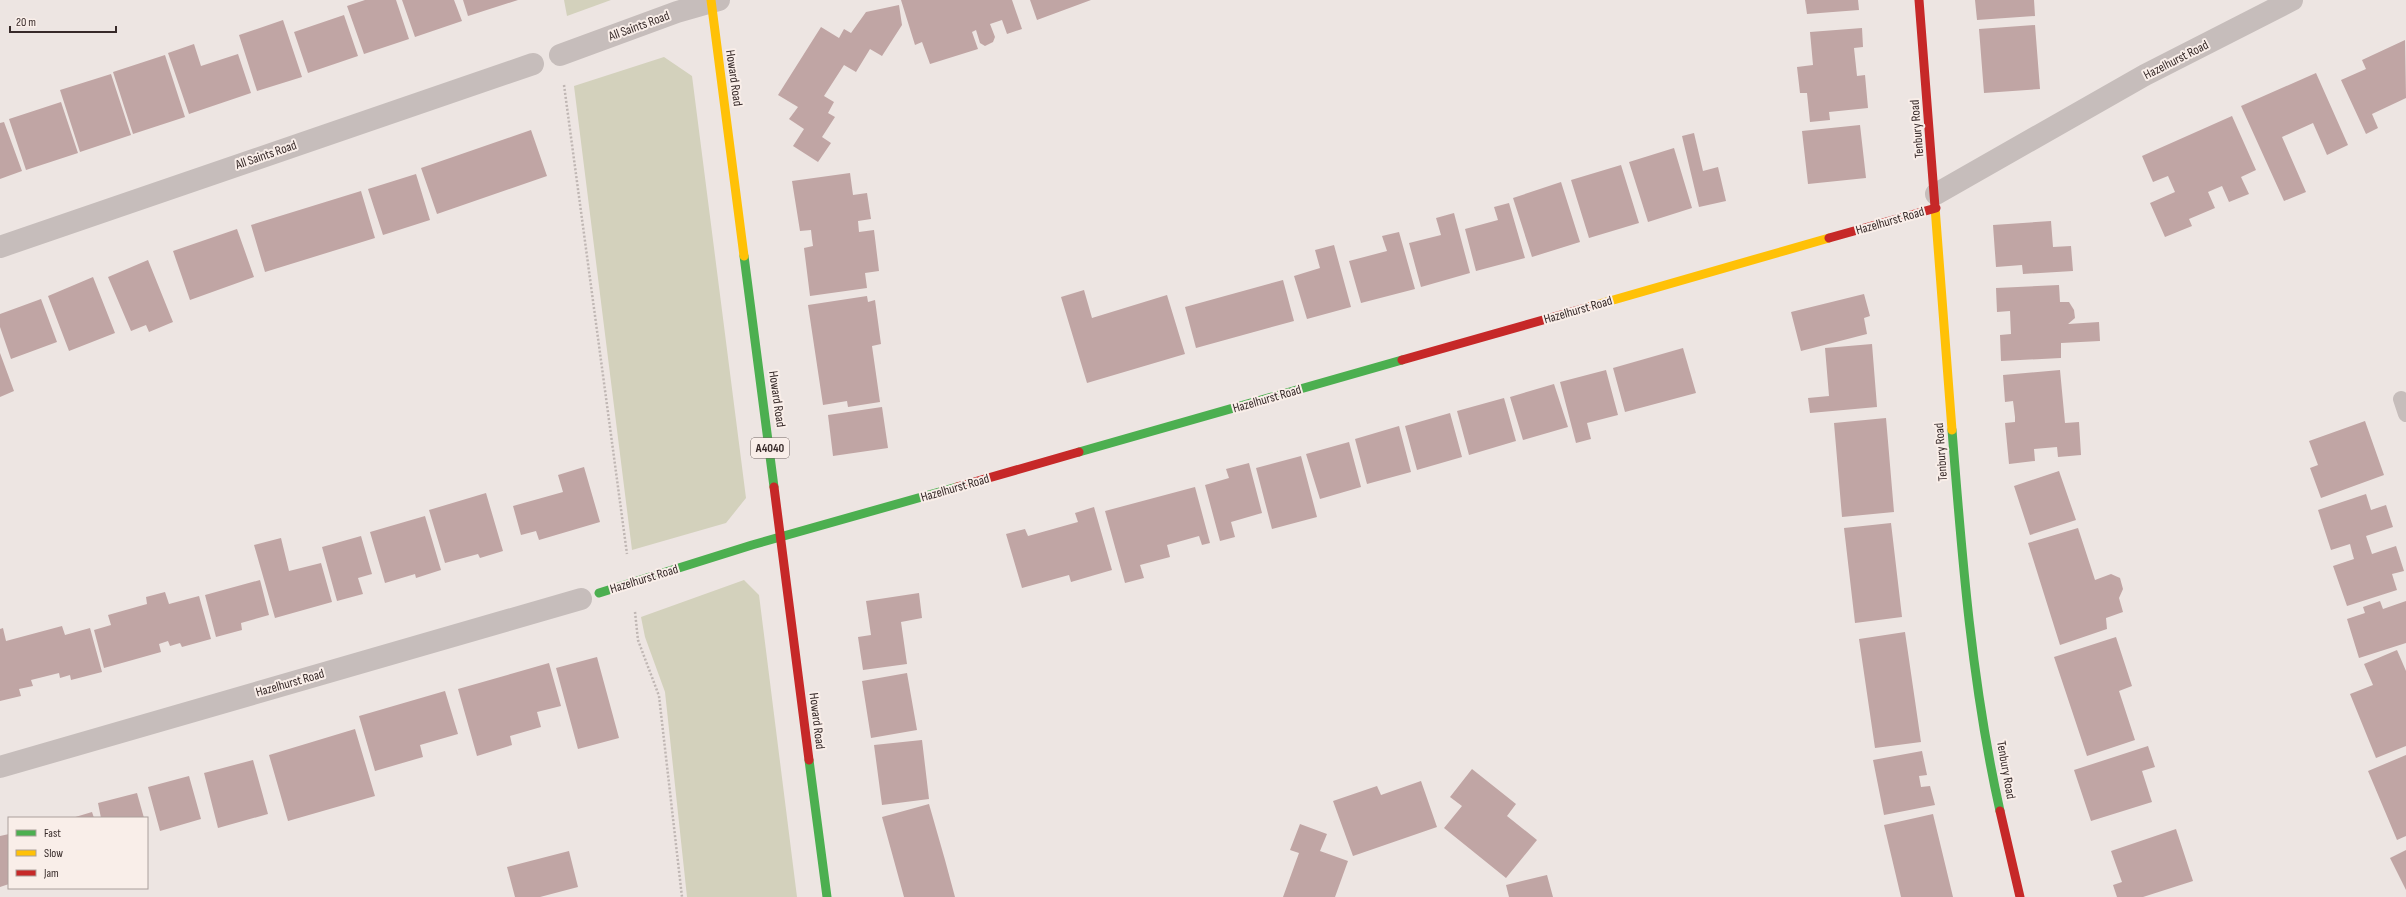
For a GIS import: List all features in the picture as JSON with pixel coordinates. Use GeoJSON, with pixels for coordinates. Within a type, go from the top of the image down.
{"type":"FeatureCollection","features":[{"type":"Feature","properties":{"kind":"street","name":"Tenbury Road"},"geometry":{"type":"LineString","coordinates":[[1919,0],[1936,201],[1965,593],[1992,775],[2020,897]]}},
{"type":"Feature","properties":{"kind":"street","name":"Hazelhurst Road"},"geometry":{"type":"LineString","coordinates":[[0,767],[590,596],[782,538],[1936,201],[2145,75],[2292,0]]}},
{"type":"Feature","properties":{"kind":"street","name":"All Saints Road"},"geometry":{"type":"LineString","coordinates":[[560,55],[677,12],[714,1]]}},
{"type":"Feature","properties":{"kind":"street","name":"Howard Road"},"geometry":{"type":"LineString","coordinates":[[714,1],[827,897]]}},
{"type":"Feature","properties":{"kind":"street","name":"All Saints Road"},"geometry":{"type":"LineString","coordinates":[[0,247],[533,64]]}},
{"type":"Feature","properties":{"kind":"lane"},"geometry":{"type":"LineString","coordinates":[[2401,399],[2406,414]]}},
{"type":"Feature","properties":{"kind":"path"},"geometry":{"type":"LineString","coordinates":[[560,55],[638,640],[659,696],[682,897]]}},
{"type":"Feature","properties":{"kind":"shaded area"},"geometry":{"type":"Polygon","coordinates":[[[564,0],[611,0],[567,16],[564,0]]]}},
{"type":"Feature","properties":{"kind":"shaded area"},"geometry":{"type":"Polygon","coordinates":[[[664,57],[692,76],[746,498],[726,523],[632,550],[574,86],[664,57]]]}},
{"type":"Feature","properties":{"kind":"shaded area"},"geometry":{"type":"Polygon","coordinates":[[[744,580],[759,595],[797,897],[687,897],[665,692],[645,637],[641,617],[744,580]]]}},
{"type":"Feature","properties":{"kind":"building"},"geometry":{"type":"Polygon","coordinates":[[[365,0],[396,0],[409,39],[364,54],[347,6],[365,0]]]}},
{"type":"Feature","properties":{"kind":"building"},"geometry":{"type":"Polygon","coordinates":[[[402,0],[454,0],[462,21],[415,37],[402,0]]]}},
{"type":"Feature","properties":{"kind":"building"},"geometry":{"type":"Polygon","coordinates":[[[463,0],[518,0],[468,16],[463,0]]]}},
{"type":"Feature","properties":{"kind":"building"},"geometry":{"type":"Polygon","coordinates":[[[901,0],[1012,0],[1022,29],[1007,34],[1002,20],[990,24],[995,37],[993,42],[985,46],[980,43],[976,30],[972,32],[978,49],[930,64],[922,42],[915,45],[901,0]]]}},
{"type":"Feature","properties":{"kind":"building"},"geometry":{"type":"Polygon","coordinates":[[[1030,0],[1091,0],[1037,20],[1030,0]]]}},
{"type":"Feature","properties":{"kind":"building"},"geometry":{"type":"Polygon","coordinates":[[[1805,0],[1858,0],[1859,10],[1807,14],[1805,0]]]}},
{"type":"Feature","properties":{"kind":"building"},"geometry":{"type":"Polygon","coordinates":[[[1975,0],[2034,0],[2035,16],[1977,20],[1975,0]]]}},
{"type":"Feature","properties":{"kind":"building"},"geometry":{"type":"Polygon","coordinates":[[[899,5],[902,25],[882,56],[870,49],[856,72],[844,65],[824,96],[834,102],[828,113],[835,117],[822,137],[831,143],[818,162],[793,146],[804,129],[789,119],[798,107],[778,95],[821,27],[839,38],[844,29],[851,33],[866,12],[899,5]]]}},
{"type":"Feature","properties":{"kind":"building"},"geometry":{"type":"Polygon","coordinates":[[[344,15],[358,56],[308,73],[294,32],[344,15]]]}},
{"type":"Feature","properties":{"kind":"building"},"geometry":{"type":"Polygon","coordinates":[[[283,20],[302,77],[257,91],[239,35],[283,20]]]}},
{"type":"Feature","properties":{"kind":"building"},"geometry":{"type":"Polygon","coordinates":[[[2035,25],[2040,89],[1984,93],[1979,29],[2035,25]]]}},
{"type":"Feature","properties":{"kind":"building"},"geometry":{"type":"Polygon","coordinates":[[[1862,28],[1863,47],[1854,48],[1857,76],[1865,75],[1868,108],[1829,112],[1830,120],[1810,122],[1807,93],[1800,93],[1797,67],[1813,65],[1810,32],[1862,28]]]}},
{"type":"Feature","properties":{"kind":"building"},"geometry":{"type":"Polygon","coordinates":[[[2405,40],[2406,98],[2372,114],[2378,128],[2366,134],[2341,80],[2366,69],[2362,60],[2405,40]]]}},
{"type":"Feature","properties":{"kind":"building"},"geometry":{"type":"Polygon","coordinates":[[[194,44],[201,66],[238,54],[251,93],[189,114],[168,53],[194,44]]]}},
{"type":"Feature","properties":{"kind":"building"},"geometry":{"type":"Polygon","coordinates":[[[165,55],[185,117],[133,134],[113,72],[165,55]]]}},
{"type":"Feature","properties":{"kind":"building"},"geometry":{"type":"Polygon","coordinates":[[[2316,73],[2348,145],[2327,155],[2313,123],[2282,137],[2306,192],[2284,201],[2241,106],[2316,73]]]}},
{"type":"Feature","properties":{"kind":"building"},"geometry":{"type":"Polygon","coordinates":[[[111,74],[131,135],[80,152],[60,90],[111,74]]]}},
{"type":"Feature","properties":{"kind":"building"},"geometry":{"type":"Polygon","coordinates":[[[61,102],[78,153],[26,170],[9,119],[61,102]]]}},
{"type":"Feature","properties":{"kind":"building"},"geometry":{"type":"Polygon","coordinates":[[[2232,116],[2256,170],[2241,177],[2249,194],[2229,202],[2222,186],[2208,192],[2215,208],[2189,219],[2192,226],[2165,237],[2150,203],[2175,192],[2168,176],[2153,182],[2142,156],[2232,116]]]}},
{"type":"Feature","properties":{"kind":"building"},"geometry":{"type":"Polygon","coordinates":[[[4,122],[22,171],[0,179],[0,123],[4,122]]]}},
{"type":"Feature","properties":{"kind":"building"},"geometry":{"type":"Polygon","coordinates":[[[1860,125],[1866,178],[1808,184],[1802,131],[1860,125]]]}},
{"type":"Feature","properties":{"kind":"building"},"geometry":{"type":"Polygon","coordinates":[[[531,130],[547,176],[437,214],[421,168],[531,130]]]}},
{"type":"Feature","properties":{"kind":"building"},"geometry":{"type":"Polygon","coordinates":[[[1694,133],[1703,171],[1718,167],[1726,201],[1699,207],[1682,136],[1694,133]]]}},
{"type":"Feature","properties":{"kind":"building"},"geometry":{"type":"Polygon","coordinates":[[[1674,148],[1692,208],[1648,222],[1629,162],[1674,148]]]}},
{"type":"Feature","properties":{"kind":"building"},"geometry":{"type":"Polygon","coordinates":[[[1621,165],[1639,223],[1589,238],[1571,180],[1621,165]]]}},
{"type":"Feature","properties":{"kind":"building"},"geometry":{"type":"Polygon","coordinates":[[[850,173],[853,195],[867,193],[871,219],[858,221],[859,232],[874,230],[879,271],[865,273],[867,288],[810,296],[804,248],[813,246],[811,230],[800,231],[792,181],[850,173]]]}},
{"type":"Feature","properties":{"kind":"building"},"geometry":{"type":"Polygon","coordinates":[[[416,174],[430,220],[383,235],[368,189],[416,174]]]}},
{"type":"Feature","properties":{"kind":"building"},"geometry":{"type":"Polygon","coordinates":[[[1561,182],[1580,242],[1532,257],[1513,198],[1561,182]]]}},
{"type":"Feature","properties":{"kind":"building"},"geometry":{"type":"Polygon","coordinates":[[[361,191],[375,238],[265,272],[251,225],[361,191]]]}},
{"type":"Feature","properties":{"kind":"building"},"geometry":{"type":"Polygon","coordinates":[[[1509,203],[1525,258],[1476,271],[1465,229],[1498,220],[1494,207],[1509,203]]]}},
{"type":"Feature","properties":{"kind":"building"},"geometry":{"type":"Polygon","coordinates":[[[1454,213],[1470,273],[1421,287],[1409,243],[1441,235],[1436,218],[1454,213]]]}},
{"type":"Feature","properties":{"kind":"building"},"geometry":{"type":"Polygon","coordinates":[[[2051,221],[2053,247],[2071,246],[2073,271],[2023,274],[2022,265],[1996,267],[1993,225],[2051,221]]]}},
{"type":"Feature","properties":{"kind":"building"},"geometry":{"type":"Polygon","coordinates":[[[237,229],[254,277],[190,300],[173,251],[237,229]]]}},
{"type":"Feature","properties":{"kind":"building"},"geometry":{"type":"Polygon","coordinates":[[[1399,232],[1415,289],[1361,303],[1349,261],[1387,251],[1382,236],[1399,232]]]}},
{"type":"Feature","properties":{"kind":"building"},"geometry":{"type":"Polygon","coordinates":[[[1334,245],[1351,307],[1307,319],[1294,276],[1320,268],[1315,250],[1334,245]]]}},
{"type":"Feature","properties":{"kind":"building"},"geometry":{"type":"Polygon","coordinates":[[[148,260],[173,322],[149,332],[146,325],[131,331],[108,277],[148,260]]]}},
{"type":"Feature","properties":{"kind":"building"},"geometry":{"type":"Polygon","coordinates":[[[93,277],[115,333],[69,351],[48,296],[93,277]]]}},
{"type":"Feature","properties":{"kind":"building"},"geometry":{"type":"Polygon","coordinates":[[[1283,280],[1294,321],[1196,348],[1185,307],[1283,280]]]}},
{"type":"Feature","properties":{"kind":"building"},"geometry":{"type":"Polygon","coordinates":[[[2059,285],[2060,302],[2069,302],[2074,310],[2075,318],[2068,324],[2099,322],[2100,341],[2061,343],[2061,358],[2001,361],[2000,335],[2011,334],[2010,311],[1997,312],[1996,288],[2059,285]]]}},
{"type":"Feature","properties":{"kind":"building"},"geometry":{"type":"Polygon","coordinates":[[[1084,290],[1092,318],[1167,295],[1185,354],[1087,383],[1061,297],[1084,290]]]}},
{"type":"Feature","properties":{"kind":"building"},"geometry":{"type":"Polygon","coordinates":[[[1864,294],[1870,316],[1864,318],[1867,334],[1801,351],[1791,312],[1864,294]]]}},
{"type":"Feature","properties":{"kind":"building"},"geometry":{"type":"Polygon","coordinates":[[[867,296],[868,302],[875,300],[881,344],[872,346],[880,402],[848,407],[847,401],[823,405],[808,305],[867,296]]]}},
{"type":"Feature","properties":{"kind":"building"},"geometry":{"type":"Polygon","coordinates":[[[41,299],[57,342],[11,359],[0,327],[0,314],[41,299]]]}},
{"type":"Feature","properties":{"kind":"building"},"geometry":{"type":"Polygon","coordinates":[[[1872,344],[1877,407],[1810,413],[1808,398],[1829,396],[1825,348],[1872,344]]]}},
{"type":"Feature","properties":{"kind":"building"},"geometry":{"type":"Polygon","coordinates":[[[1683,348],[1696,393],[1625,412],[1613,368],[1683,348]]]}},
{"type":"Feature","properties":{"kind":"building"},"geometry":{"type":"Polygon","coordinates":[[[0,353],[14,391],[0,397],[0,353]]]}},
{"type":"Feature","properties":{"kind":"building"},"geometry":{"type":"Polygon","coordinates":[[[1606,370],[1618,415],[1587,423],[1591,439],[1576,443],[1560,382],[1606,370]]]}},
{"type":"Feature","properties":{"kind":"building"},"geometry":{"type":"Polygon","coordinates":[[[2060,370],[2065,423],[2079,422],[2081,455],[2058,457],[2057,447],[2034,449],[2035,461],[2009,464],[2005,423],[2015,422],[2015,417],[2013,401],[2005,402],[2003,375],[2060,370]]]}},
{"type":"Feature","properties":{"kind":"building"},"geometry":{"type":"Polygon","coordinates":[[[1554,384],[1568,427],[1523,440],[1510,397],[1554,384]]]}},
{"type":"Feature","properties":{"kind":"building"},"geometry":{"type":"Polygon","coordinates":[[[1504,398],[1516,441],[1469,455],[1457,411],[1504,398]]]}},
{"type":"Feature","properties":{"kind":"building"},"geometry":{"type":"Polygon","coordinates":[[[882,407],[888,448],[833,456],[828,415],[882,407]]]}},
{"type":"Feature","properties":{"kind":"building"},"geometry":{"type":"Polygon","coordinates":[[[1450,413],[1462,457],[1417,470],[1405,426],[1450,413]]]}},
{"type":"Feature","properties":{"kind":"building"},"geometry":{"type":"Polygon","coordinates":[[[1886,418],[1894,512],[1842,517],[1834,423],[1886,418]]]}},
{"type":"Feature","properties":{"kind":"building"},"geometry":{"type":"Polygon","coordinates":[[[2365,421],[2384,475],[2321,498],[2310,468],[2318,465],[2309,441],[2365,421]]]}},
{"type":"Feature","properties":{"kind":"building"},"geometry":{"type":"Polygon","coordinates":[[[1399,426],[1411,472],[1367,484],[1355,439],[1399,426]]]}},
{"type":"Feature","properties":{"kind":"building"},"geometry":{"type":"Polygon","coordinates":[[[1349,442],[1361,487],[1320,499],[1306,454],[1349,442]]]}},
{"type":"Feature","properties":{"kind":"building"},"geometry":{"type":"Polygon","coordinates":[[[1301,456],[1317,517],[1272,529],[1256,468],[1301,456]]]}},
{"type":"Feature","properties":{"kind":"building"},"geometry":{"type":"Polygon","coordinates":[[[1249,463],[1262,513],[1231,522],[1235,537],[1220,541],[1205,485],[1229,478],[1226,469],[1249,463]]]}},
{"type":"Feature","properties":{"kind":"building"},"geometry":{"type":"Polygon","coordinates":[[[584,467],[600,522],[539,540],[536,531],[521,535],[513,506],[563,492],[558,475],[584,467]]]}},
{"type":"Feature","properties":{"kind":"building"},"geometry":{"type":"Polygon","coordinates":[[[2059,471],[2076,520],[2030,535],[2014,486],[2059,471]]]}},
{"type":"Feature","properties":{"kind":"building"},"geometry":{"type":"Polygon","coordinates":[[[1195,487],[1210,543],[1202,545],[1199,536],[1167,545],[1170,557],[1140,565],[1144,578],[1125,583],[1105,511],[1195,487]]]}},
{"type":"Feature","properties":{"kind":"building"},"geometry":{"type":"Polygon","coordinates":[[[486,493],[503,551],[480,558],[478,554],[445,563],[429,510],[486,493]]]}},
{"type":"Feature","properties":{"kind":"building"},"geometry":{"type":"Polygon","coordinates":[[[2366,494],[2371,510],[2386,505],[2393,527],[2366,536],[2372,554],[2396,546],[2404,571],[2392,574],[2397,590],[2347,606],[2333,566],[2354,559],[2350,544],[2331,550],[2318,510],[2366,494]]]}},
{"type":"Feature","properties":{"kind":"building"},"geometry":{"type":"Polygon","coordinates":[[[1094,507],[1112,570],[1071,582],[1069,575],[1022,588],[1006,534],[1025,529],[1028,536],[1078,522],[1075,513],[1094,507]]]}},
{"type":"Feature","properties":{"kind":"building"},"geometry":{"type":"Polygon","coordinates":[[[425,516],[441,570],[416,578],[415,574],[385,583],[370,532],[425,516]]]}},
{"type":"Feature","properties":{"kind":"building"},"geometry":{"type":"Polygon","coordinates":[[[1891,523],[1902,617],[1855,623],[1844,528],[1891,523]]]}},
{"type":"Feature","properties":{"kind":"building"},"geometry":{"type":"Polygon","coordinates":[[[2078,528],[2095,580],[2111,574],[2120,578],[2123,589],[2119,598],[2123,612],[2106,618],[2107,629],[2060,645],[2028,543],[2078,528]]]}},
{"type":"Feature","properties":{"kind":"building"},"geometry":{"type":"Polygon","coordinates":[[[361,536],[372,574],[358,578],[363,594],[337,601],[322,547],[361,536]]]}},
{"type":"Feature","properties":{"kind":"building"},"geometry":{"type":"Polygon","coordinates":[[[281,538],[289,571],[321,563],[332,602],[275,618],[254,545],[281,538]]]}},
{"type":"Feature","properties":{"kind":"building"},"geometry":{"type":"Polygon","coordinates":[[[260,580],[269,615],[241,623],[242,630],[216,637],[205,595],[260,580]]]}},
{"type":"Feature","properties":{"kind":"building"},"geometry":{"type":"Polygon","coordinates":[[[165,592],[169,604],[199,596],[211,639],[182,647],[180,643],[170,646],[168,641],[159,644],[161,652],[104,668],[94,630],[111,625],[108,615],[147,604],[146,597],[165,592]]]}},
{"type":"Feature","properties":{"kind":"building"},"geometry":{"type":"Polygon","coordinates":[[[919,593],[922,618],[901,622],[907,664],[863,670],[858,637],[871,635],[866,601],[919,593]]]}},
{"type":"Feature","properties":{"kind":"building"},"geometry":{"type":"Polygon","coordinates":[[[2380,601],[2383,609],[2406,601],[2406,643],[2359,658],[2347,619],[2365,613],[2363,607],[2380,601]]]}},
{"type":"Feature","properties":{"kind":"building"},"geometry":{"type":"Polygon","coordinates":[[[62,626],[65,635],[90,628],[102,672],[71,680],[70,675],[60,678],[59,673],[31,680],[33,686],[19,689],[21,696],[0,701],[0,629],[3,628],[6,641],[62,626]]]}},
{"type":"Feature","properties":{"kind":"building"},"geometry":{"type":"Polygon","coordinates":[[[1905,632],[1921,742],[1875,748],[1859,639],[1905,632]]]}},
{"type":"Feature","properties":{"kind":"building"},"geometry":{"type":"Polygon","coordinates":[[[2116,637],[2132,686],[2119,691],[2135,740],[2087,756],[2054,657],[2116,637]]]}},
{"type":"Feature","properties":{"kind":"building"},"geometry":{"type":"Polygon","coordinates":[[[2397,650],[2406,671],[2406,746],[2376,758],[2350,694],[2373,685],[2364,664],[2397,650]]]}},
{"type":"Feature","properties":{"kind":"building"},"geometry":{"type":"Polygon","coordinates":[[[597,657],[619,738],[578,749],[556,668],[597,657]]]}},
{"type":"Feature","properties":{"kind":"building"},"geometry":{"type":"Polygon","coordinates":[[[549,663],[561,706],[537,712],[541,727],[510,736],[512,745],[477,756],[458,689],[549,663]]]}},
{"type":"Feature","properties":{"kind":"building"},"geometry":{"type":"Polygon","coordinates":[[[907,673],[917,730],[871,738],[862,681],[907,673]]]}},
{"type":"Feature","properties":{"kind":"building"},"geometry":{"type":"Polygon","coordinates":[[[445,691],[458,734],[420,745],[423,757],[375,771],[359,716],[445,691]]]}},
{"type":"Feature","properties":{"kind":"building"},"geometry":{"type":"Polygon","coordinates":[[[355,729],[375,796],[288,821],[269,755],[355,729]]]}},
{"type":"Feature","properties":{"kind":"building"},"geometry":{"type":"Polygon","coordinates":[[[922,740],[929,799],[882,805],[874,745],[922,740]]]}},
{"type":"Feature","properties":{"kind":"building"},"geometry":{"type":"Polygon","coordinates":[[[2148,746],[2155,767],[2142,771],[2152,802],[2091,821],[2074,770],[2148,746]]]}},
{"type":"Feature","properties":{"kind":"building"},"geometry":{"type":"Polygon","coordinates":[[[1922,751],[1927,775],[1919,776],[1921,787],[1930,786],[1935,805],[1884,815],[1873,760],[1922,751]]]}},
{"type":"Feature","properties":{"kind":"building"},"geometry":{"type":"Polygon","coordinates":[[[2406,755],[2406,836],[2397,840],[2368,771],[2406,755]]]}},
{"type":"Feature","properties":{"kind":"building"},"geometry":{"type":"Polygon","coordinates":[[[253,760],[268,814],[218,828],[204,773],[253,760]]]}},
{"type":"Feature","properties":{"kind":"building"},"geometry":{"type":"Polygon","coordinates":[[[1472,769],[1516,804],[1507,816],[1537,840],[1506,878],[1444,828],[1462,806],[1450,797],[1472,769]]]}},
{"type":"Feature","properties":{"kind":"building"},"geometry":{"type":"Polygon","coordinates":[[[189,776],[201,819],[160,831],[148,787],[189,776]]]}},
{"type":"Feature","properties":{"kind":"building"},"geometry":{"type":"Polygon","coordinates":[[[1421,781],[1437,827],[1353,856],[1333,801],[1377,786],[1381,795],[1421,781]]]}},
{"type":"Feature","properties":{"kind":"building"},"geometry":{"type":"Polygon","coordinates":[[[137,793],[144,817],[101,817],[98,803],[137,793]]]}},
{"type":"Feature","properties":{"kind":"building"},"geometry":{"type":"Polygon","coordinates":[[[929,804],[955,897],[904,897],[882,817],[929,804]]]}},
{"type":"Feature","properties":{"kind":"building"},"geometry":{"type":"Polygon","coordinates":[[[92,812],[94,817],[75,817],[92,812]]]}},
{"type":"Feature","properties":{"kind":"building"},"geometry":{"type":"Polygon","coordinates":[[[1933,814],[1953,897],[1901,897],[1884,825],[1933,814]]]}},
{"type":"Feature","properties":{"kind":"building"},"geometry":{"type":"Polygon","coordinates":[[[1300,824],[1327,834],[1320,851],[1348,861],[1335,897],[1283,897],[1299,853],[1290,850],[1300,824]]]}},
{"type":"Feature","properties":{"kind":"building"},"geometry":{"type":"Polygon","coordinates":[[[2176,829],[2193,881],[2143,897],[2117,897],[2113,885],[2122,882],[2111,851],[2176,829]]]}},
{"type":"Feature","properties":{"kind":"building"},"geometry":{"type":"Polygon","coordinates":[[[8,834],[8,884],[0,887],[0,836],[8,834]]]}},
{"type":"Feature","properties":{"kind":"building"},"geometry":{"type":"Polygon","coordinates":[[[2406,850],[2406,890],[2390,858],[2406,850]]]}},
{"type":"Feature","properties":{"kind":"building"},"geometry":{"type":"Polygon","coordinates":[[[569,851],[578,887],[540,897],[515,897],[507,867],[569,851]]]}},
{"type":"Feature","properties":{"kind":"building"},"geometry":{"type":"Polygon","coordinates":[[[1547,875],[1553,897],[1509,897],[1506,885],[1547,875]]]}},
{"type":"Feature","properties":{"kind":"traffic: fast"},"geometry":{"type":"LineString","coordinates":[[744,256],[774,487]]}},
{"type":"Feature","properties":{"kind":"traffic: fast"},"geometry":{"type":"LineString","coordinates":[[1079,452],[1402,360]]}},
{"type":"Feature","properties":{"kind":"traffic: fast"},"geometry":{"type":"LineString","coordinates":[[1952,430],[1969,622],[1982,717],[2000,811]]}},
{"type":"Feature","properties":{"kind":"traffic: fast"},"geometry":{"type":"LineString","coordinates":[[599,593],[752,545],[957,487]]}},
{"type":"Feature","properties":{"kind":"traffic: fast"},"geometry":{"type":"LineString","coordinates":[[809,760],[827,897]]}},
{"type":"Feature","properties":{"kind":"traffic: slow"},"geometry":{"type":"LineString","coordinates":[[711,0],[744,256]]}},
{"type":"Feature","properties":{"kind":"traffic: slow"},"geometry":{"type":"LineString","coordinates":[[1935,207],[1952,430]]}},
{"type":"Feature","properties":{"kind":"traffic: slow"},"geometry":{"type":"LineString","coordinates":[[1589,307],[1829,238]]}},
{"type":"Feature","properties":{"kind":"traffic: jam"},"geometry":{"type":"LineString","coordinates":[[1919,0],[1935,207]]}},
{"type":"Feature","properties":{"kind":"traffic: jam"},"geometry":{"type":"LineString","coordinates":[[1829,238],[1936,208]]}},
{"type":"Feature","properties":{"kind":"traffic: jam"},"geometry":{"type":"LineString","coordinates":[[1402,360],[1589,307]]}},
{"type":"Feature","properties":{"kind":"traffic: jam"},"geometry":{"type":"LineString","coordinates":[[957,487],[1079,452]]}},
{"type":"Feature","properties":{"kind":"traffic: jam"},"geometry":{"type":"LineString","coordinates":[[774,487],[809,760]]}},
{"type":"Feature","properties":{"kind":"traffic: jam"},"geometry":{"type":"LineString","coordinates":[[2000,811],[2020,897]]}}]}
